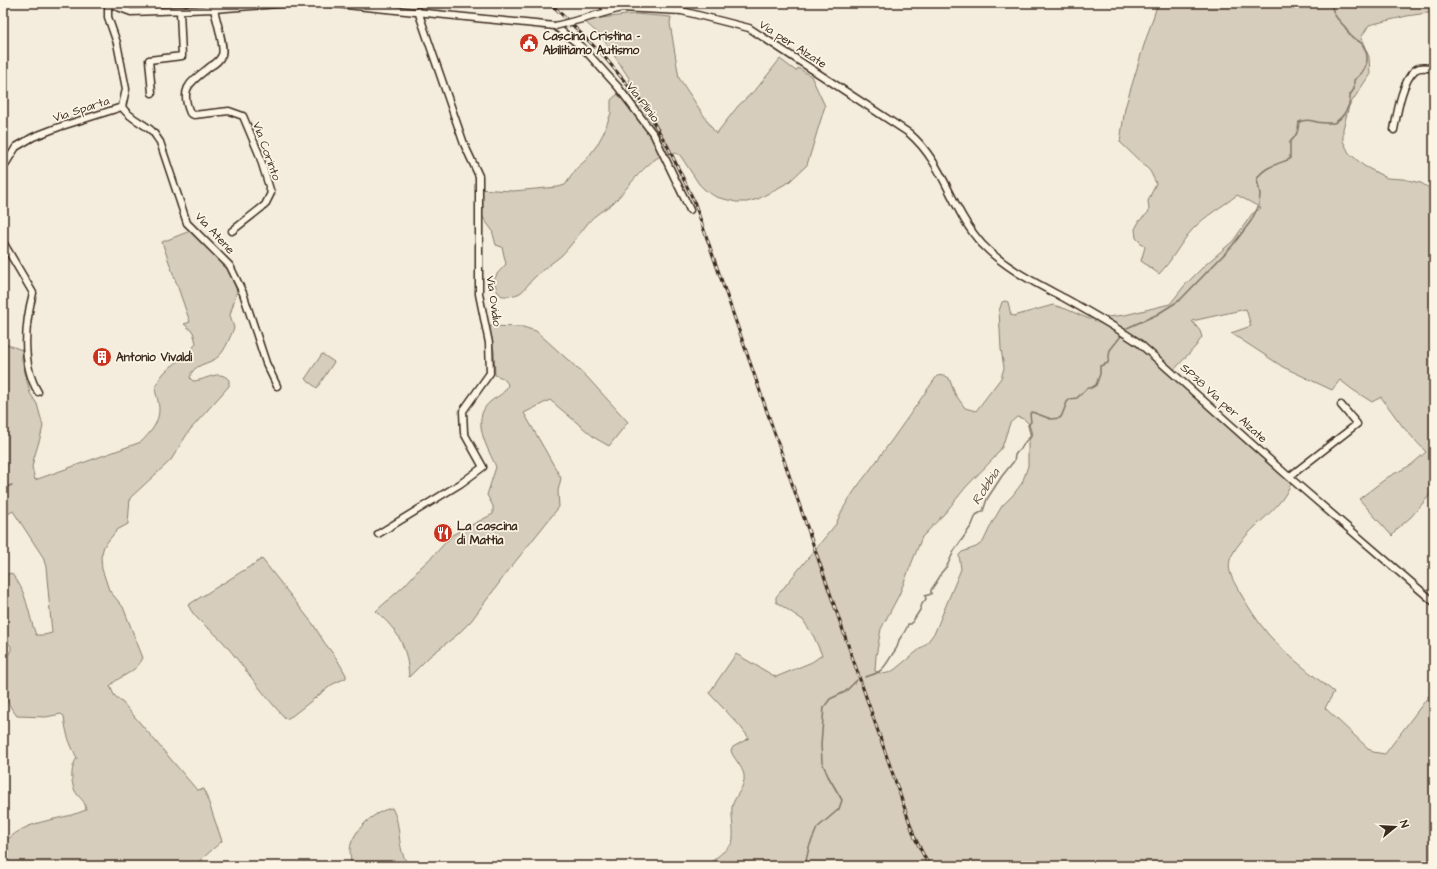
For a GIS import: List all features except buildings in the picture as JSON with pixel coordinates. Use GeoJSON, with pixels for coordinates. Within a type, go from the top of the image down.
{"type":"FeatureCollection","features":[{"type":"Feature","properties":{"kind":"street"},"geometry":{"type":"LineString","coordinates":[[108,3],[131,12],[214,10],[291,3]]}},
{"type":"Feature","properties":{"kind":"street","name":"Via Sparta"},"geometry":{"type":"LineString","coordinates":[[3,168],[16,147],[33,136],[122,107],[126,89],[117,43],[108,17],[108,3]]}},
{"type":"Feature","properties":{"kind":"street","name":"Via per Alzate"},"geometry":{"type":"LineString","coordinates":[[326,3],[418,11],[555,26],[621,8],[682,11],[749,28],[909,133],[917,140],[925,148],[933,160],[973,233],[984,245]]}},
{"type":"Feature","properties":{"kind":"street"},"geometry":{"type":"LineString","coordinates":[[601,3],[609,11]]}},
{"type":"Feature","properties":{"kind":"street","name":"Via Corinto"},"geometry":{"type":"LineString","coordinates":[[214,10],[222,43],[222,55],[215,63],[193,80],[185,93],[186,103],[190,114],[194,115],[229,111],[243,116],[259,154],[270,193],[265,205],[232,231]]}},
{"type":"Feature","properties":{"kind":"street"},"geometry":{"type":"LineString","coordinates":[[152,93],[149,60],[182,56],[180,11]]}},
{"type":"Feature","properties":{"kind":"street","name":"Via Ovidio"},"geometry":{"type":"LineString","coordinates":[[378,534],[460,484],[483,466],[464,433],[463,411],[490,373],[489,343],[479,294],[479,176],[464,144],[418,11]]}},
{"type":"Feature","properties":{"kind":"street","name":"Via Plinio"},"geometry":{"type":"LineString","coordinates":[[555,26],[583,48],[618,87],[654,135],[690,210]]}},
{"type":"Feature","properties":{"kind":"street"},"geometry":{"type":"LineString","coordinates":[[1394,130],[1398,107],[1409,78],[1415,70],[1422,68],[1434,68]]}},
{"type":"Feature","properties":{"kind":"street","name":"Via Atene"},"geometry":{"type":"LineString","coordinates":[[122,107],[127,115],[153,132],[160,142],[188,223],[230,266],[243,294],[266,363],[277,386]]}},
{"type":"Feature","properties":{"kind":"street"},"geometry":{"type":"LineString","coordinates":[[3,242],[34,293],[28,312],[27,354],[29,372],[38,392]]}},
{"type":"Feature","properties":{"kind":"street","name":"SP38 Via per Alzate"},"geometry":{"type":"LineString","coordinates":[[984,245],[1019,274],[1140,342],[1289,477],[1434,602]]}},
{"type":"Feature","properties":{"kind":"street"},"geometry":{"type":"LineString","coordinates":[[1289,477],[1357,424],[1341,405]]}},
{"type":"Feature","properties":{"kind":"shaded area"},"geometry":{"type":"Polygon","coordinates":[[[412,3],[445,3],[443,11],[413,8],[412,3]]]}},
{"type":"Feature","properties":{"kind":"shaded area"},"geometry":{"type":"Polygon","coordinates":[[[1158,3],[1434,3],[1434,12],[1407,16],[1369,25],[1361,38],[1369,57],[1370,74],[1349,106],[1343,129],[1343,141],[1349,153],[1364,166],[1387,178],[1403,179],[1421,183],[1434,191],[1434,490],[1411,517],[1397,529],[1392,536],[1359,499],[1388,477],[1411,465],[1426,452],[1403,427],[1381,397],[1372,402],[1340,380],[1332,390],[1283,367],[1231,333],[1251,326],[1246,309],[1192,321],[1200,331],[1202,337],[1196,346],[1173,371],[1294,477],[1281,500],[1236,548],[1229,565],[1232,578],[1239,591],[1256,619],[1268,634],[1291,657],[1334,692],[1325,708],[1369,749],[1373,752],[1385,754],[1434,689],[1434,866],[707,866],[728,848],[733,840],[732,807],[742,787],[744,775],[731,751],[733,747],[749,738],[740,726],[709,693],[736,654],[776,677],[812,662],[822,655],[814,637],[803,620],[776,602],[776,597],[836,524],[844,507],[855,490],[937,376],[944,375],[949,378],[955,394],[965,408],[976,411],[1001,378],[1004,368],[1001,349],[999,311],[1002,302],[1008,302],[1011,315],[1014,316],[1053,305],[1089,319],[1125,315],[1170,304],[1185,285],[1205,265],[1233,241],[1252,214],[1261,208],[1237,195],[1209,215],[1193,229],[1159,274],[1141,261],[1145,247],[1136,238],[1135,229],[1140,220],[1148,213],[1148,201],[1156,183],[1150,171],[1120,142],[1125,108],[1158,3]],[[1017,417],[1010,423],[1002,447],[994,458],[922,537],[899,595],[881,629],[875,671],[885,674],[894,670],[926,644],[935,632],[961,569],[959,555],[962,552],[976,547],[983,542],[1002,506],[1022,483],[1028,466],[1028,443],[1032,434],[1029,424],[1024,419],[1017,417]]]}},
{"type":"Feature","properties":{"kind":"shaded area"},"geometry":{"type":"Polygon","coordinates":[[[635,14],[671,17],[670,23],[679,78],[716,134],[738,106],[758,87],[780,59],[796,71],[798,68],[811,76],[825,106],[807,165],[789,182],[758,199],[747,202],[736,202],[716,197],[705,190],[699,184],[680,155],[671,153],[662,155],[652,161],[612,204],[590,220],[561,256],[538,274],[520,293],[502,296],[497,291],[494,280],[506,264],[502,247],[496,245],[492,230],[476,208],[477,189],[513,191],[565,185],[577,168],[586,160],[597,145],[604,132],[611,113],[611,100],[631,86],[629,78],[602,37],[583,20],[635,14]]]}},
{"type":"Feature","properties":{"kind":"shaded area"},"geometry":{"type":"Polygon","coordinates":[[[190,231],[227,266],[237,291],[230,315],[234,328],[226,346],[215,359],[194,370],[191,373],[190,378],[193,381],[221,375],[229,380],[229,386],[189,431],[171,460],[130,498],[128,524],[117,530],[104,546],[101,557],[102,569],[109,590],[123,607],[143,658],[136,668],[110,686],[114,695],[123,703],[197,790],[204,789],[222,841],[194,866],[3,866],[3,843],[15,833],[36,824],[86,810],[85,804],[75,791],[72,783],[72,769],[77,758],[68,738],[64,716],[61,714],[46,717],[17,716],[3,692],[3,664],[11,650],[11,646],[3,640],[3,576],[11,573],[21,587],[36,635],[52,633],[46,567],[43,557],[13,511],[3,517],[3,343],[22,350],[22,360],[30,393],[37,404],[43,426],[32,467],[35,480],[141,442],[156,424],[158,419],[159,407],[155,389],[159,379],[169,368],[187,354],[196,343],[193,332],[184,324],[190,322],[162,242],[190,231]]]}},
{"type":"Feature","properties":{"kind":"shaded area"},"geometry":{"type":"Polygon","coordinates":[[[488,326],[523,327],[536,331],[587,377],[628,422],[609,446],[595,438],[550,400],[524,413],[561,478],[558,491],[559,507],[511,567],[471,621],[457,635],[430,656],[409,677],[404,648],[400,640],[391,626],[376,611],[405,585],[452,535],[493,514],[493,506],[487,495],[496,467],[482,434],[481,416],[491,401],[504,392],[508,384],[503,378],[495,375],[494,351],[488,326]]]}},
{"type":"Feature","properties":{"kind":"shaded area"},"geometry":{"type":"Polygon","coordinates":[[[322,354],[334,362],[317,388],[305,379],[322,354]]]}},
{"type":"Feature","properties":{"kind":"shaded area"},"geometry":{"type":"Polygon","coordinates":[[[262,559],[313,624],[346,675],[346,678],[333,684],[286,719],[224,643],[195,616],[188,605],[262,559]]]}},
{"type":"Feature","properties":{"kind":"shaded area"},"geometry":{"type":"Polygon","coordinates":[[[392,808],[397,823],[402,851],[409,866],[351,866],[350,847],[357,832],[373,816],[392,808]]]}},
{"type":"Feature","properties":{"kind":"waterway"},"geometry":{"type":"LineString","coordinates":[[1127,328],[1156,315],[1180,300],[1232,246],[1251,221],[1259,205],[1260,194],[1257,179],[1267,169],[1290,159],[1290,142],[1297,133],[1299,122],[1308,120],[1320,123],[1334,123],[1346,111],[1350,95],[1354,89],[1354,80],[1362,73],[1366,64],[1367,54],[1362,44],[1351,36],[1336,16],[1331,3]]}},
{"type":"Feature","properties":{"kind":"waterway","name":"Robbia"},"geometry":{"type":"LineString","coordinates":[[865,677],[877,673],[887,663],[897,648],[899,640],[908,624],[911,624],[920,610],[926,599],[925,596],[931,594],[931,590],[947,566],[954,551],[972,525],[976,515],[983,511],[987,499],[1014,461],[1015,455],[1031,436],[1028,425],[1031,422],[1030,414],[1032,412],[1051,419],[1060,418],[1067,402],[1070,399],[1077,398],[1087,388],[1091,388],[1096,385],[1100,374],[1100,366],[1108,363],[1110,350],[1121,336]]}},
{"type":"Feature","properties":{"kind":"waterway"},"geometry":{"type":"LineString","coordinates":[[3,488],[12,485]]}},
{"type":"Feature","properties":{"kind":"waterway","name":"Robbia"},"geometry":{"type":"LineString","coordinates":[[805,866],[809,847],[817,828],[839,809],[842,800],[828,776],[822,762],[821,744],[824,707],[830,699],[845,692],[857,680]]}},
{"type":"Feature","properties":{"kind":"railway"},"geometry":{"type":"LineString","coordinates":[[550,3],[602,54],[640,100],[667,145],[694,201],[915,838],[929,866]]}},
{"type":"Feature","properties":{"kind":"place","name":"Cascina Cristina - Abilítiamo Autismo"},"geometry":{"type":"Point","coordinates":[529,43]}},
{"type":"Feature","properties":{"kind":"place","name":"Antonio Vivaldi"},"geometry":{"type":"Point","coordinates":[102,357]}},
{"type":"Feature","properties":{"kind":"place","name":"La cascina di Mattia"},"geometry":{"type":"Point","coordinates":[443,533]}}]}
